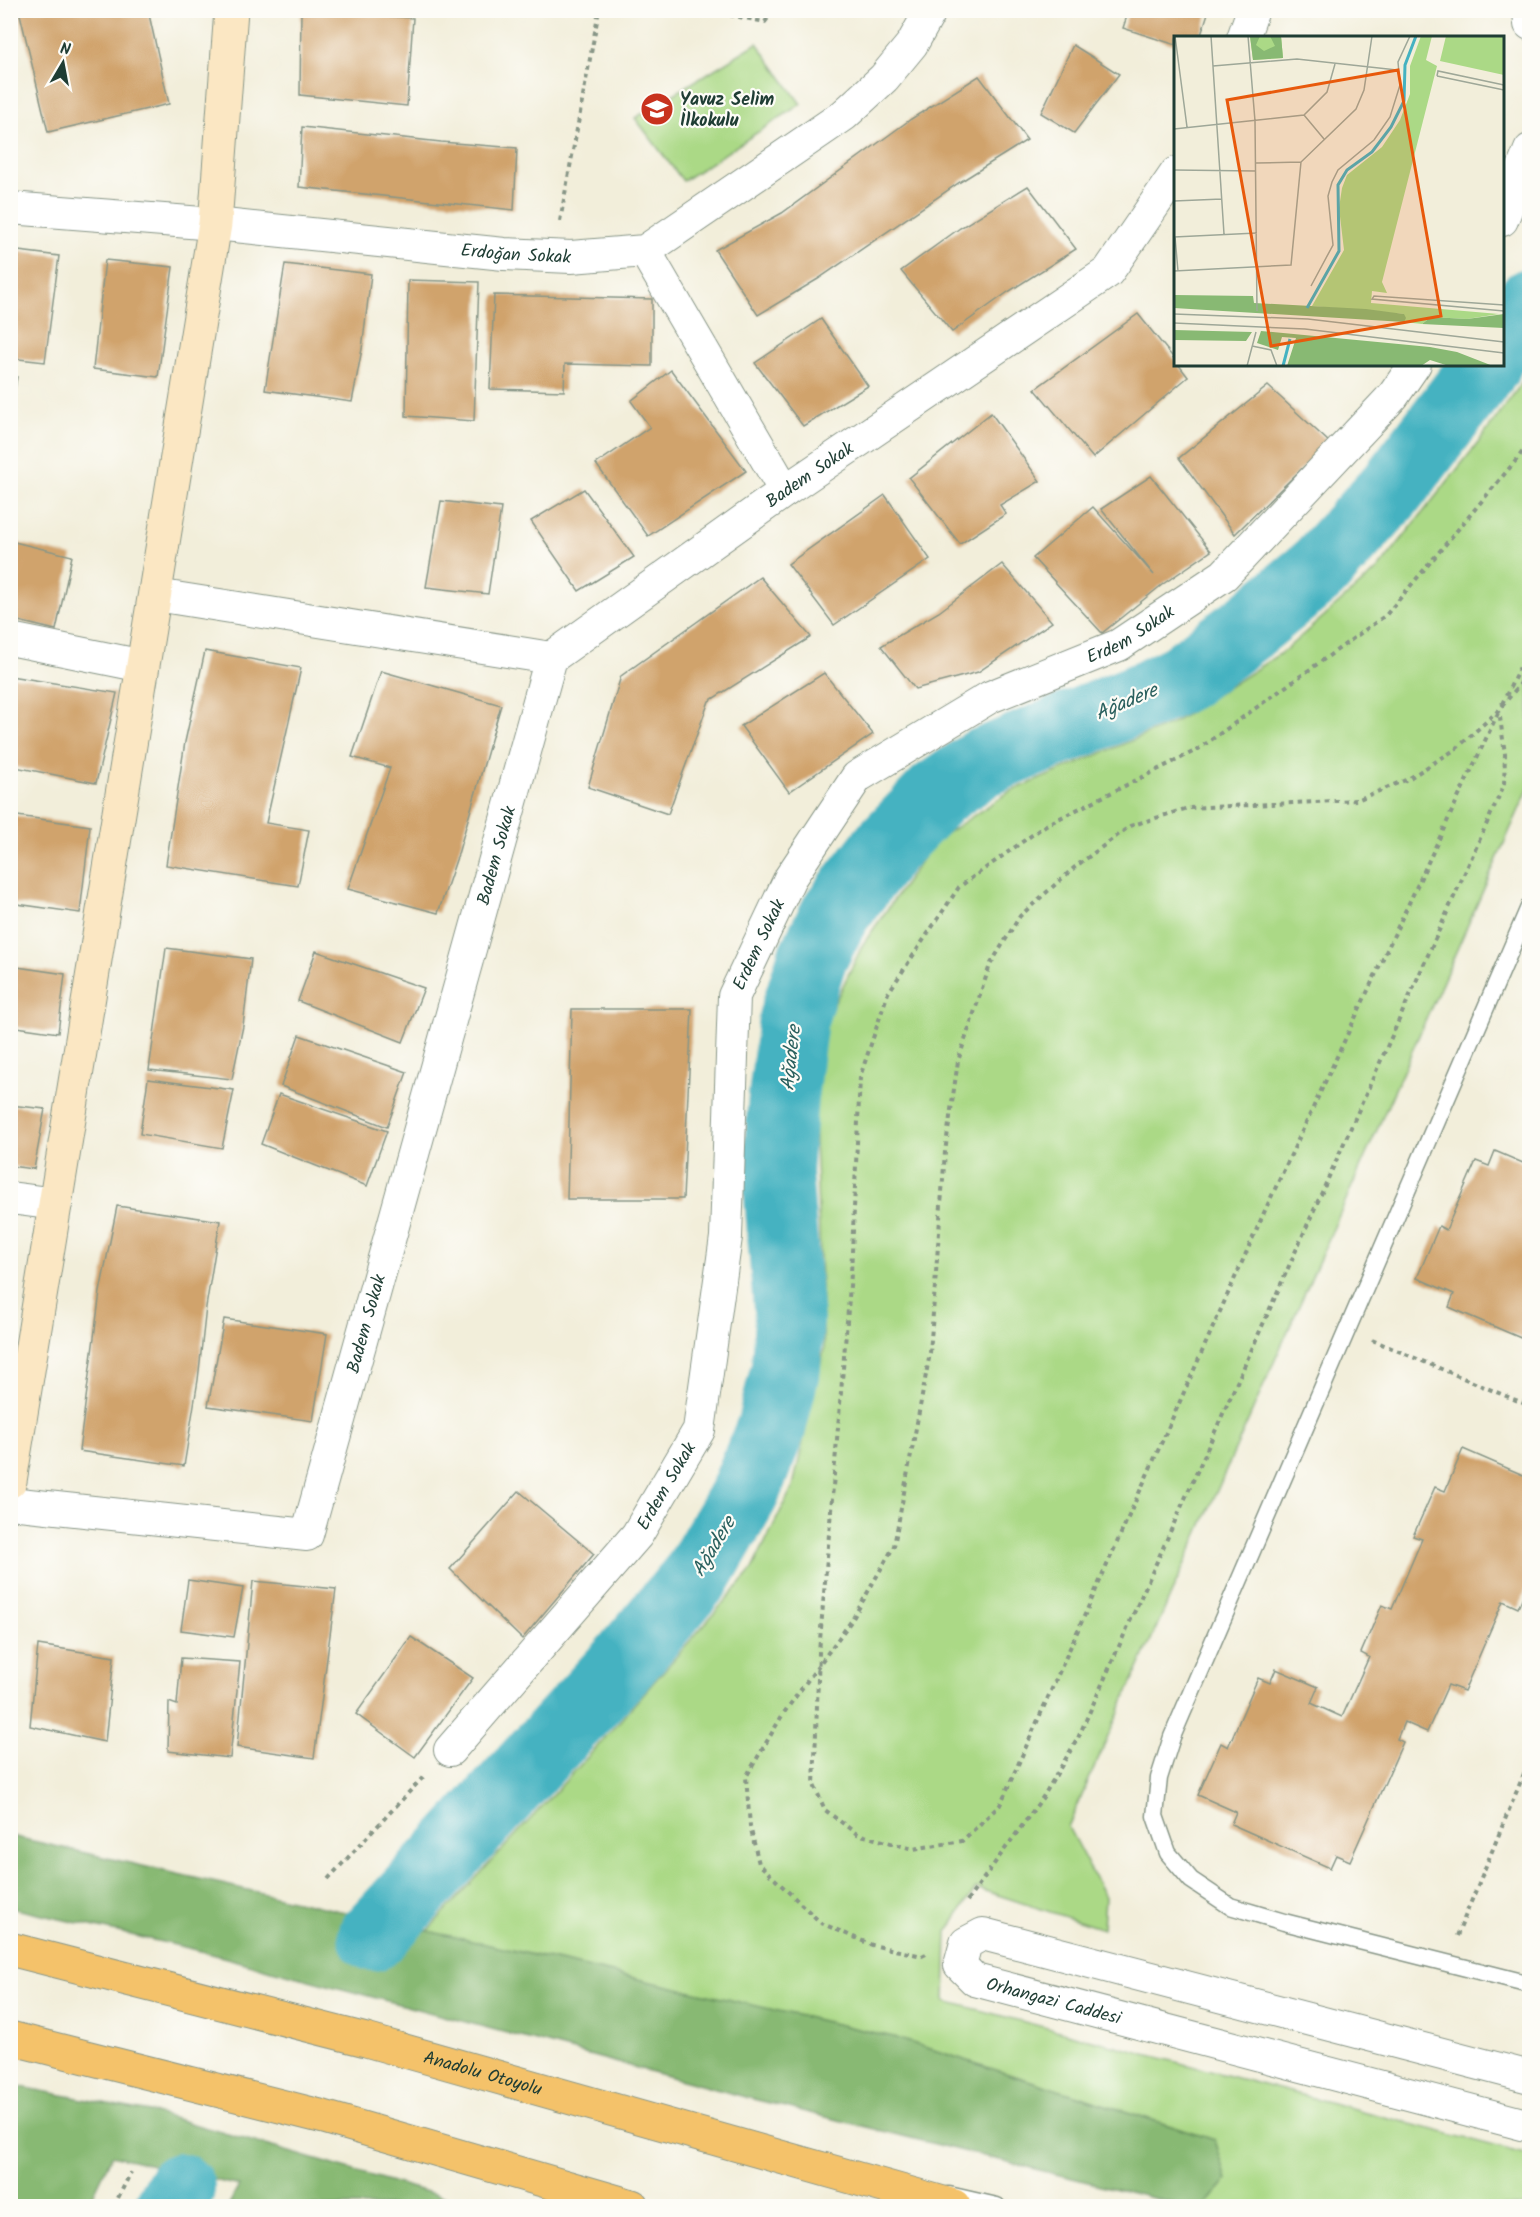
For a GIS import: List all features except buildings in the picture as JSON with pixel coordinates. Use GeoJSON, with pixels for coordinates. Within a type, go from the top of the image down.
{"type":"FeatureCollection","features":[{"type":"Feature","properties":{"kind":"highway","name":"Anadolu Otoyolu"},"geometry":{"type":"LineString","coordinates":[[10,1949],[366,2040],[954,2206]]}},
{"type":"Feature","properties":{"kind":"highway"},"geometry":{"type":"LineString","coordinates":[[10,2038],[324,2117],[632,2206]]}},
{"type":"Feature","properties":{"kind":"street"},"geometry":{"type":"LineString","coordinates":[[10,1481],[215,224],[231,10]]}},
{"type":"Feature","properties":{"kind":"street"},"geometry":{"type":"LineString","coordinates":[[785,491],[645,251],[844,115],[884,78],[912,44],[931,10]]}},
{"type":"Feature","properties":{"kind":"street"},"geometry":{"type":"LineString","coordinates":[[1244,36],[1253,10]]}},
{"type":"Feature","properties":{"kind":"street"},"geometry":{"type":"LineString","coordinates":[[1528,10],[1530,24]]}},
{"type":"Feature","properties":{"kind":"street"},"geometry":{"type":"LineString","coordinates":[[1504,217],[1530,150]]}},
{"type":"Feature","properties":{"kind":"street","name":"Badem Sokak"},"geometry":{"type":"LineString","coordinates":[[10,1503],[307,1535],[551,658],[785,491],[1108,272],[1174,176]]}},
{"type":"Feature","properties":{"kind":"street","name":"Erdoğan Sokak"},"geometry":{"type":"LineString","coordinates":[[10,208],[215,224],[504,254],[558,257],[645,251]]}},
{"type":"Feature","properties":{"kind":"street","name":"Erdem Sokak"},"geometry":{"type":"LineString","coordinates":[[450,1749],[637,1535],[699,1430],[726,1237],[734,996],[790,878],[857,777],[990,697],[1119,645],[1224,575],[1393,396],[1414,366]]}},
{"type":"Feature","properties":{"kind":"street"},"geometry":{"type":"LineString","coordinates":[[156,595],[551,658]]}},
{"type":"Feature","properties":{"kind":"street"},"geometry":{"type":"LineString","coordinates":[[10,639],[143,666]]}},
{"type":"Feature","properties":{"kind":"street"},"geometry":{"type":"LineString","coordinates":[[10,1198],[56,1204]]}},
{"type":"Feature","properties":{"kind":"street","name":"Orhangazi Caddesi"},"geometry":{"type":"LineString","coordinates":[[1530,2077],[982,1934],[966,1943],[960,1965],[975,1980],[1530,2126]]}},
{"type":"Feature","properties":{"kind":"lane"},"geometry":{"type":"LineString","coordinates":[[1530,905],[1172,1737],[1159,1778],[1155,1816],[1168,1853],[1191,1880],[1230,1906],[1284,1922],[1530,1984]]}},
{"type":"Feature","properties":{"kind":"lane"},"geometry":{"type":"LineString","coordinates":[[668,2126],[998,2206]]}},
{"type":"Feature","properties":{"kind":"path"},"geometry":{"type":"LineString","coordinates":[[558,257],[558,234],[599,10]]}},
{"type":"Feature","properties":{"kind":"path"},"geometry":{"type":"LineString","coordinates":[[703,10],[765,22],[774,10]]}},
{"type":"Feature","properties":{"kind":"path"},"geometry":{"type":"LineString","coordinates":[[1530,441],[1386,615],[1197,750],[1046,825],[959,887],[888,993],[860,1077],[851,1274],[819,1665],[814,1785],[825,1810],[857,1834],[913,1849],[962,1841],[1000,1805],[1267,1206],[1530,646]]}},
{"type":"Feature","properties":{"kind":"path"},"geometry":{"type":"LineString","coordinates":[[928,1953],[922,1956],[872,1945],[821,1923],[759,1864],[750,1826],[747,1778],[783,1714],[852,1620],[894,1546],[930,1353],[945,1152],[958,1061],[990,965],[1020,916],[1075,867],[1130,826],[1188,808],[1357,800],[1408,779],[1456,749],[1499,710],[1530,672]]}},
{"type":"Feature","properties":{"kind":"path"},"geometry":{"type":"LineString","coordinates":[[964,1905],[1043,1797],[1078,1738],[1504,785],[1505,754],[1499,710]]}},
{"type":"Feature","properties":{"kind":"path"},"geometry":{"type":"LineString","coordinates":[[1347,1330],[1530,1406]]}},
{"type":"Feature","properties":{"kind":"path"},"geometry":{"type":"LineString","coordinates":[[328,1879],[450,1749]]}},
{"type":"Feature","properties":{"kind":"path"},"geometry":{"type":"LineString","coordinates":[[1446,1963],[1530,1759]]}},
{"type":"Feature","properties":{"kind":"path"},"geometry":{"type":"LineString","coordinates":[[114,2206],[131,2172]]}},
{"type":"Feature","properties":{"kind":"green space"},"geometry":{"type":"Polygon","coordinates":[[[757,43],[801,104],[683,181],[635,118],[757,43]]]}},
{"type":"Feature","properties":{"kind":"green space"},"geometry":{"type":"Polygon","coordinates":[[[1529,373],[1529,787],[1068,1827],[1105,1897],[1103,1929],[976,1888],[947,1932],[945,2001],[1529,2155],[1529,2206],[1204,2206],[1227,2180],[1215,2140],[893,2037],[426,1932],[595,1749],[751,1571],[793,1486],[824,1349],[814,1116],[827,1019],[863,944],[934,842],[1009,792],[1173,723],[1284,651],[1378,569],[1478,443],[1529,373]]]}},
{"type":"Feature","properties":{"kind":"green space"},"geometry":{"type":"Polygon","coordinates":[[[11,1836],[893,2037],[1215,2140],[1227,2180],[1204,2206],[1185,2206],[749,2098],[193,1949],[11,1908],[11,1836]]]}},
{"type":"Feature","properties":{"kind":"green space"},"geometry":{"type":"Polygon","coordinates":[[[11,2085],[155,2113],[475,2206],[228,2206],[239,2186],[112,2155],[88,2206],[11,2206],[11,2085]]]}},
{"type":"Feature","properties":{"kind":"waterway","name":"Ağadere"},"geometry":{"type":"LineString","coordinates":[[1504,340],[1530,303]]}},
{"type":"Feature","properties":{"kind":"waterway","name":"Ağadere"},"geometry":{"type":"LineString","coordinates":[[373,1936],[625,1661],[698,1574],[744,1494],[771,1428],[786,1367],[789,1319],[777,1172],[783,1097],[793,1019],[812,959],[836,912],[887,846],[937,794],[982,763],[1149,694],[1183,677],[1317,571],[1394,486],[1485,366]]}},
{"type":"Feature","properties":{"kind":"waterway","name":"Ağadere"},"geometry":{"type":"LineString","coordinates":[[170,2206],[180,2188]]}},
{"type":"Feature","properties":{"kind":"place","name":"Yavuz Selim İlkokulu"},"geometry":{"type":"Point","coordinates":[657,109]}}]}
